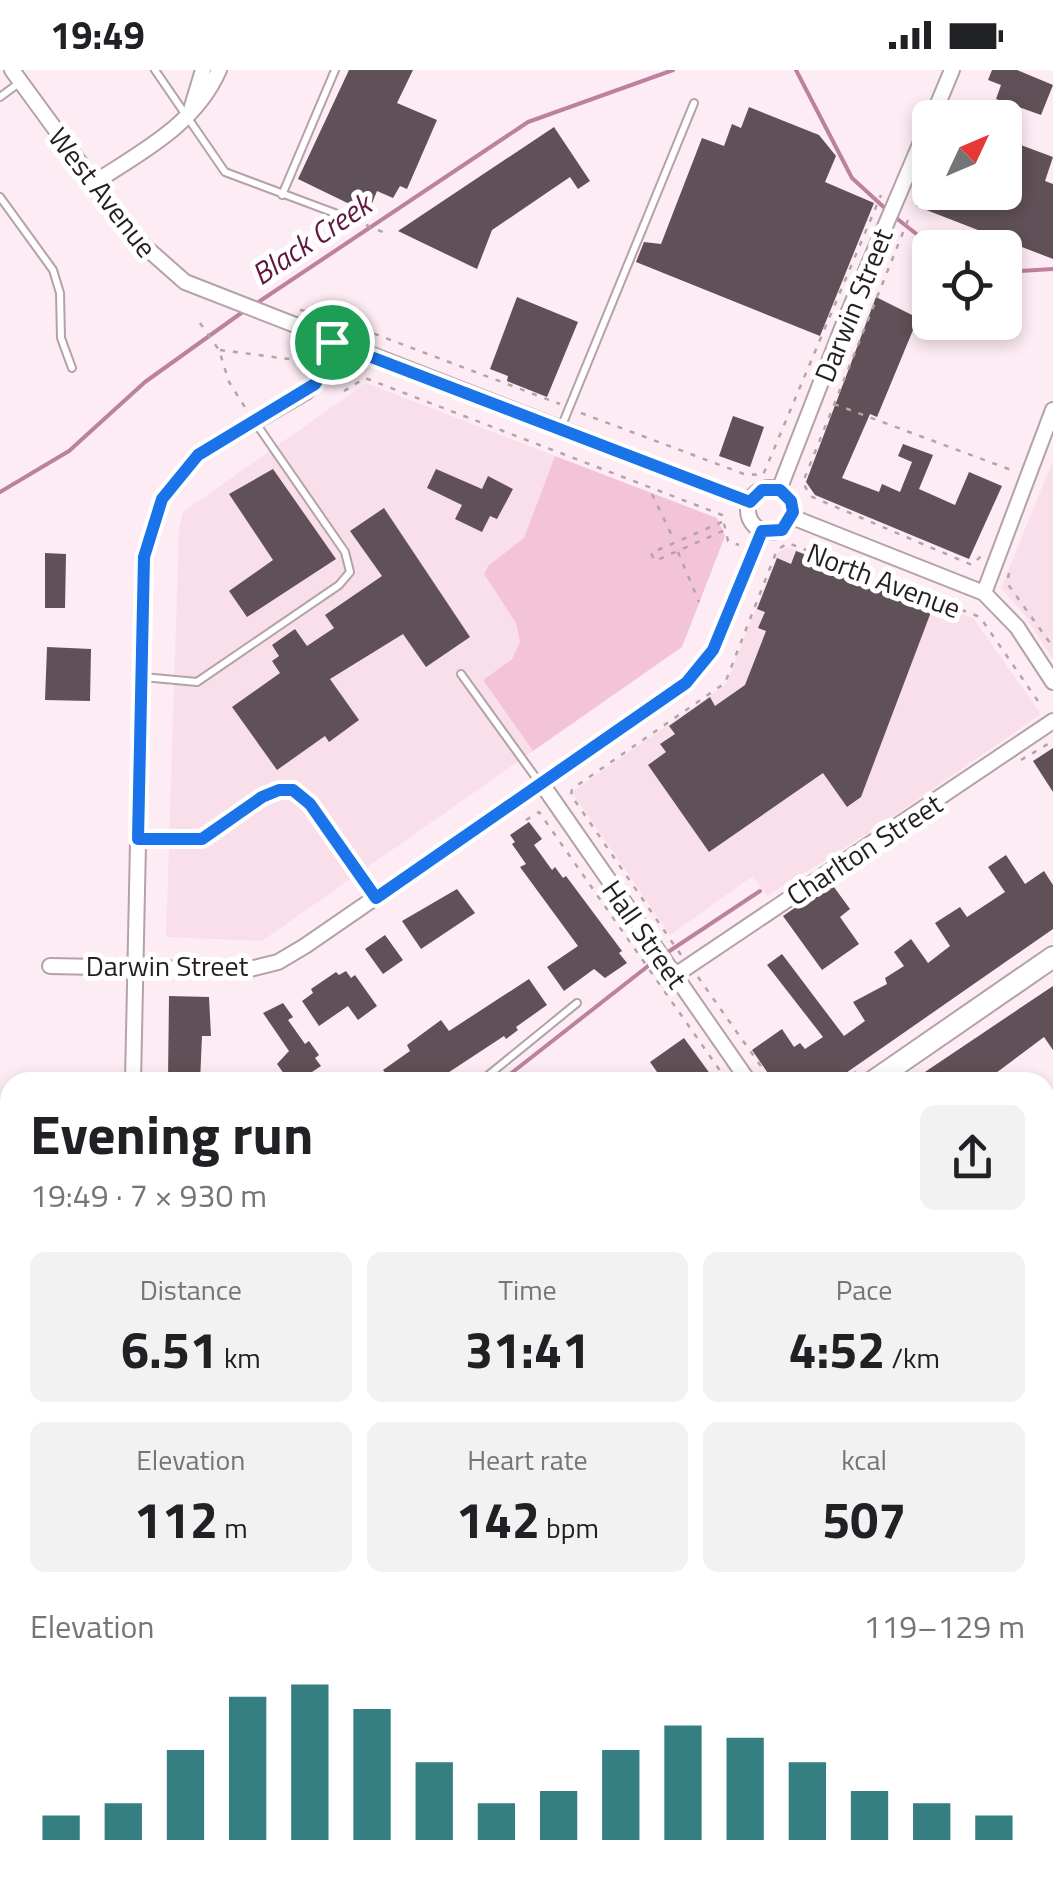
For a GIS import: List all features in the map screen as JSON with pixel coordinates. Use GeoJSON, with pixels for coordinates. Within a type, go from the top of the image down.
{"type":"FeatureCollection","features":[{"type":"Feature","properties":{"kind":"main road"},"geometry":{"type":"LineString","coordinates":[[887,1072],[1053,958]]}},
{"type":"Feature","properties":{"kind":"street"},"geometry":{"type":"LineString","coordinates":[[188,119],[203,70]]}},
{"type":"Feature","properties":{"kind":"street"},"geometry":{"type":"LineString","coordinates":[[92,184],[188,119],[210,90],[219,70]]}},
{"type":"Feature","properties":{"kind":"street","name":"Darwin Street"},"geometry":{"type":"LineString","coordinates":[[939,100],[952,70]]}},
{"type":"Feature","properties":{"kind":"street","name":"West Avenue"},"geometry":{"type":"LineString","coordinates":[[16,76],[92,184],[134,238],[166,269],[230,302],[332,342]]}},
{"type":"Feature","properties":{"kind":"street","name":"Darwin Street"},"geometry":{"type":"LineString","coordinates":[[780,490],[912,163]]}},
{"type":"Feature","properties":{"kind":"street"},"geometry":{"type":"LineString","coordinates":[[133,1072],[144,557],[162,499],[198,455],[315,384],[325,369],[332,342],[750,502]]}},
{"type":"Feature","properties":{"kind":"street"},"geometry":{"type":"LineString","coordinates":[[1053,410],[984,593],[1018,627],[1053,682]]}},
{"type":"Feature","properties":{"kind":"street"},"geometry":{"type":"LineString","coordinates":[[762,490],[780,490],[791,501],[792,517],[782,530],[762,531],[750,519],[750,502],[762,490]]}},
{"type":"Feature","properties":{"kind":"street","name":"North Avenue"},"geometry":{"type":"LineString","coordinates":[[792,517],[984,593]]}},
{"type":"Feature","properties":{"kind":"street","name":"Darwin Street"},"geometry":{"type":"LineString","coordinates":[[50,966],[135,964],[246,970],[278,962],[542,784],[701,668],[713,650],[762,531]]}},
{"type":"Feature","properties":{"kind":"street","name":"Charlton Street"},"geometry":{"type":"LineString","coordinates":[[674,976],[1053,721]]}},
{"type":"Feature","properties":{"kind":"street","name":"Hall Street"},"geometry":{"type":"LineString","coordinates":[[542,784],[654,961],[674,976],[742,1072]]}},
{"type":"Feature","properties":{"kind":"lane"},"geometry":{"type":"LineString","coordinates":[[156,70],[225,172],[356,220]]}},
{"type":"Feature","properties":{"kind":"lane"},"geometry":{"type":"LineString","coordinates":[[282,195],[335,70]]}},
{"type":"Feature","properties":{"kind":"lane"},"geometry":{"type":"LineString","coordinates":[[0,97],[16,76]]}},
{"type":"Feature","properties":{"kind":"lane"},"geometry":{"type":"LineString","coordinates":[[560,430],[694,102]]}},
{"type":"Feature","properties":{"kind":"lane"},"geometry":{"type":"LineString","coordinates":[[0,197],[53,270],[60,293],[60,338],[72,368]]}},
{"type":"Feature","properties":{"kind":"lane"},"geometry":{"type":"LineString","coordinates":[[142,677],[197,682],[346,580],[350,572],[345,552],[255,422]]}},
{"type":"Feature","properties":{"kind":"lane"},"geometry":{"type":"LineString","coordinates":[[461,674],[532,776],[542,784]]}},
{"type":"Feature","properties":{"kind":"lane"},"geometry":{"type":"LineString","coordinates":[[138,839],[202,839],[262,797],[279,790],[293,790],[310,804],[376,898]]}},
{"type":"Feature","properties":{"kind":"lane"},"geometry":{"type":"LineString","coordinates":[[492,1072],[577,1003]]}},
{"type":"Feature","properties":{"kind":"path","name":"Darwin Street"},"geometry":{"type":"LineString","coordinates":[[568,408],[758,478],[767,471],[881,196]]}},
{"type":"Feature","properties":{"kind":"path"},"geometry":{"type":"LineString","coordinates":[[356,220],[390,236]]}},
{"type":"Feature","properties":{"kind":"path"},"geometry":{"type":"LineString","coordinates":[[908,220],[834,404],[1016,472],[1020,461]]}},
{"type":"Feature","properties":{"kind":"path"},"geometry":{"type":"LineString","coordinates":[[291,310],[322,314],[568,408]]}},
{"type":"Feature","properties":{"kind":"path"},"geometry":{"type":"LineString","coordinates":[[200,323],[219,350],[229,382],[255,422]]}},
{"type":"Feature","properties":{"kind":"path"},"geometry":{"type":"LineString","coordinates":[[219,350],[304,361]]}},
{"type":"Feature","properties":{"kind":"path"},"geometry":{"type":"LineString","coordinates":[[344,391],[366,378],[722,515],[728,541],[740,546]]}},
{"type":"Feature","properties":{"kind":"path","name":"North Avenue"},"geometry":{"type":"LineString","coordinates":[[834,404],[802,482],[810,496],[972,565],[979,562],[986,544]]}},
{"type":"Feature","properties":{"kind":"path"},"geometry":{"type":"LineString","coordinates":[[652,494],[675,542]]}},
{"type":"Feature","properties":{"kind":"path"},"geometry":{"type":"LineString","coordinates":[[723,521],[651,553],[655,561],[727,529]]}},
{"type":"Feature","properties":{"kind":"path","name":"North Avenue"},"geometry":{"type":"LineString","coordinates":[[788,543],[980,617],[1042,707]]}},
{"type":"Feature","properties":{"kind":"path"},"geometry":{"type":"LineString","coordinates":[[678,551],[699,602]]}},
{"type":"Feature","properties":{"kind":"path"},"geometry":{"type":"LineString","coordinates":[[1010,573],[1007,582],[1053,647]]}},
{"type":"Feature","properties":{"kind":"path","name":"Hall Street"},"geometry":{"type":"LineString","coordinates":[[571,795],[765,1072]]}},
{"type":"Feature","properties":{"kind":"path","name":"Hall Street"},"geometry":{"type":"LineString","coordinates":[[526,820],[539,812],[654,961],[722,1072]]}},
{"type":"Feature","properties":{"kind":"shaded area"},"geometry":{"type":"Polygon","coordinates":[[[366,383],[555,456],[524,538],[488,566],[484,574],[516,622],[520,642],[512,659],[483,680],[533,751],[262,941],[166,937],[179,530],[183,512],[366,383]]]}},
{"type":"Feature","properties":{"kind":"shaded area"},"geometry":{"type":"Polygon","coordinates":[[[555,456],[717,518],[725,536],[682,647],[533,751],[483,680],[512,659],[520,642],[516,623],[484,574],[488,566],[524,538],[555,456]]]}},
{"type":"Feature","properties":{"kind":"shaded area"},"geometry":{"type":"Polygon","coordinates":[[[1053,460],[1053,660],[1025,615],[1001,588],[1053,460]]]}},
{"type":"Feature","properties":{"kind":"shaded area"},"geometry":{"type":"Polygon","coordinates":[[[788,547],[973,618],[1041,714],[875,829],[767,896],[753,876],[670,935],[572,792],[726,684],[778,552],[788,547]]]}},
{"type":"Feature","properties":{"kind":"building"},"geometry":{"type":"Polygon","coordinates":[[[349,70],[413,70],[397,103],[437,120],[407,189],[400,186],[393,198],[377,191],[368,213],[298,179],[349,70]]]}},
{"type":"Feature","properties":{"kind":"building"},"geometry":{"type":"Polygon","coordinates":[[[992,70],[1017,70],[1053,85],[1041,115],[1022,108],[1022,100],[996,99],[1001,85],[988,80],[992,70]]]}},
{"type":"Feature","properties":{"kind":"building"},"geometry":{"type":"Polygon","coordinates":[[[749,107],[819,135],[836,156],[825,182],[874,203],[820,336],[636,262],[644,242],[661,244],[702,138],[724,146],[732,124],[741,128],[749,107]]]}},
{"type":"Feature","properties":{"kind":"building"},"geometry":{"type":"Polygon","coordinates":[[[554,127],[590,181],[578,189],[570,177],[492,230],[477,269],[398,231],[554,127]]]}},
{"type":"Feature","properties":{"kind":"building"},"geometry":{"type":"Polygon","coordinates":[[[1022,145],[1053,157],[1045,181],[1053,184],[1053,259],[1022,247],[1022,230],[978,230],[926,210],[1022,210],[1022,145]]]}},
{"type":"Feature","properties":{"kind":"building"},"geometry":{"type":"Polygon","coordinates":[[[517,297],[578,322],[547,397],[507,381],[508,376],[490,369],[517,297]]]}},
{"type":"Feature","properties":{"kind":"building"},"geometry":{"type":"Polygon","coordinates":[[[876,297],[912,315],[912,332],[877,417],[870,414],[842,478],[879,492],[882,484],[900,492],[912,462],[898,456],[903,444],[933,455],[919,489],[955,505],[969,472],[1002,486],[969,559],[815,495],[806,482],[876,297]]]}},
{"type":"Feature","properties":{"kind":"building"},"geometry":{"type":"Polygon","coordinates":[[[733,416],[764,427],[750,467],[719,456],[733,416]]]}},
{"type":"Feature","properties":{"kind":"building"},"geometry":{"type":"Polygon","coordinates":[[[273,469],[336,559],[247,617],[229,591],[273,560],[229,494],[273,469]]]}},
{"type":"Feature","properties":{"kind":"building"},"geometry":{"type":"Polygon","coordinates":[[[436,469],[482,489],[488,476],[513,489],[497,519],[490,516],[482,532],[455,519],[462,505],[427,488],[436,469]]]}},
{"type":"Feature","properties":{"kind":"building"},"geometry":{"type":"Polygon","coordinates":[[[384,508],[470,637],[426,667],[403,634],[330,679],[359,720],[329,742],[325,736],[277,770],[232,707],[280,673],[272,661],[279,656],[272,645],[295,629],[307,646],[334,628],[325,615],[382,576],[350,531],[384,508]]]}},
{"type":"Feature","properties":{"kind":"building"},"geometry":{"type":"Polygon","coordinates":[[[796,551],[934,604],[861,797],[847,807],[823,773],[709,852],[648,765],[666,752],[660,744],[675,734],[669,726],[710,697],[715,706],[745,685],[766,631],[758,628],[765,612],[757,609],[777,558],[791,564],[796,551]]]}},
{"type":"Feature","properties":{"kind":"building"},"geometry":{"type":"Polygon","coordinates":[[[45,553],[66,554],[65,608],[45,608],[45,553]]]}},
{"type":"Feature","properties":{"kind":"building"},"geometry":{"type":"Polygon","coordinates":[[[47,647],[91,649],[90,701],[45,700],[47,647]]]}},
{"type":"Feature","properties":{"kind":"building"},"geometry":{"type":"Polygon","coordinates":[[[1053,748],[1053,792],[1033,761],[1053,748]]]}},
{"type":"Feature","properties":{"kind":"building"},"geometry":{"type":"Polygon","coordinates":[[[529,822],[542,839],[534,845],[552,870],[555,867],[563,878],[566,876],[622,951],[619,953],[627,963],[605,978],[594,969],[564,991],[547,967],[578,946],[520,867],[526,864],[510,835],[529,822]]]}},
{"type":"Feature","properties":{"kind":"building"},"geometry":{"type":"Polygon","coordinates":[[[1006,855],[1025,884],[1044,871],[1053,885],[1053,929],[847,1072],[767,1072],[752,1050],[782,1029],[794,1047],[800,1043],[805,1049],[823,1037],[767,965],[782,954],[844,1036],[865,1021],[853,1002],[887,984],[885,978],[904,966],[894,952],[911,939],[928,963],[950,946],[935,923],[960,907],[967,917],[1005,892],[988,867],[1006,855]]]}},
{"type":"Feature","properties":{"kind":"building"},"geometry":{"type":"Polygon","coordinates":[[[831,883],[850,909],[840,917],[859,944],[822,970],[783,916],[831,883]]]}},
{"type":"Feature","properties":{"kind":"building"},"geometry":{"type":"Polygon","coordinates":[[[457,889],[475,913],[421,949],[402,921],[457,889]]]}},
{"type":"Feature","properties":{"kind":"building"},"geometry":{"type":"Polygon","coordinates":[[[385,935],[403,960],[383,974],[365,949],[385,935]]]}},
{"type":"Feature","properties":{"kind":"building"},"geometry":{"type":"Polygon","coordinates":[[[346,971],[351,978],[355,975],[377,1006],[358,1020],[348,1006],[319,1026],[302,1001],[313,993],[311,989],[336,972],[339,975],[346,971]]]}},
{"type":"Feature","properties":{"kind":"building"},"geometry":{"type":"Polygon","coordinates":[[[529,979],[547,1005],[506,1039],[504,1036],[449,1072],[383,1070],[410,1051],[407,1045],[441,1020],[449,1031],[529,979]]]}},
{"type":"Feature","properties":{"kind":"building"},"geometry":{"type":"Polygon","coordinates":[[[1053,986],[1053,1050],[1044,1037],[997,1072],[925,1072],[1053,986]]]}},
{"type":"Feature","properties":{"kind":"building"},"geometry":{"type":"Polygon","coordinates":[[[169,996],[209,997],[211,1036],[202,1036],[200,1072],[168,1072],[169,996]]]}},
{"type":"Feature","properties":{"kind":"building"},"geometry":{"type":"Polygon","coordinates":[[[283,1003],[293,1017],[288,1020],[305,1044],[309,1041],[321,1066],[312,1072],[283,1072],[277,1064],[289,1051],[263,1013],[283,1003]]]}},
{"type":"Feature","properties":{"kind":"building"},"geometry":{"type":"Polygon","coordinates":[[[684,1038],[709,1072],[657,1072],[650,1062],[684,1038]]]}},
{"type":"Feature","properties":{"kind":"waterway","name":"Black Creek"},"geometry":{"type":"LineString","coordinates":[[257,303],[528,122],[673,70]]}},
{"type":"Feature","properties":{"kind":"waterway","name":"Black Creek"},"geometry":{"type":"LineString","coordinates":[[796,70],[852,178],[888,211]]}},
{"type":"Feature","properties":{"kind":"waterway","name":"Black Creek"},"geometry":{"type":"LineString","coordinates":[[895,217],[912,231]]}},
{"type":"Feature","properties":{"kind":"waterway","name":"Black Creek"},"geometry":{"type":"LineString","coordinates":[[1022,271],[1053,269]]}},
{"type":"Feature","properties":{"kind":"waterway","name":"Black Creek"},"geometry":{"type":"LineString","coordinates":[[0,492],[69,451],[145,382],[244,311]]}},
{"type":"Feature","properties":{"kind":"waterway"},"geometry":{"type":"LineString","coordinates":[[665,954],[760,891]]}},
{"type":"Feature","properties":{"kind":"waterway"},"geometry":{"type":"LineString","coordinates":[[513,1072],[657,959]]}},
{"type":"Feature","properties":{"kind":"route"},"geometry":{"type":"LineString","coordinates":[[332,342],[750,502],[762,490],[780,490],[791,501],[793,512],[782,530],[762,531],[713,650],[686,683],[376,898],[310,804],[293,790],[279,790],[262,797],[202,839],[138,839],[144,557],[162,499],[198,455],[315,384],[325,369],[332,342]]}}]}
